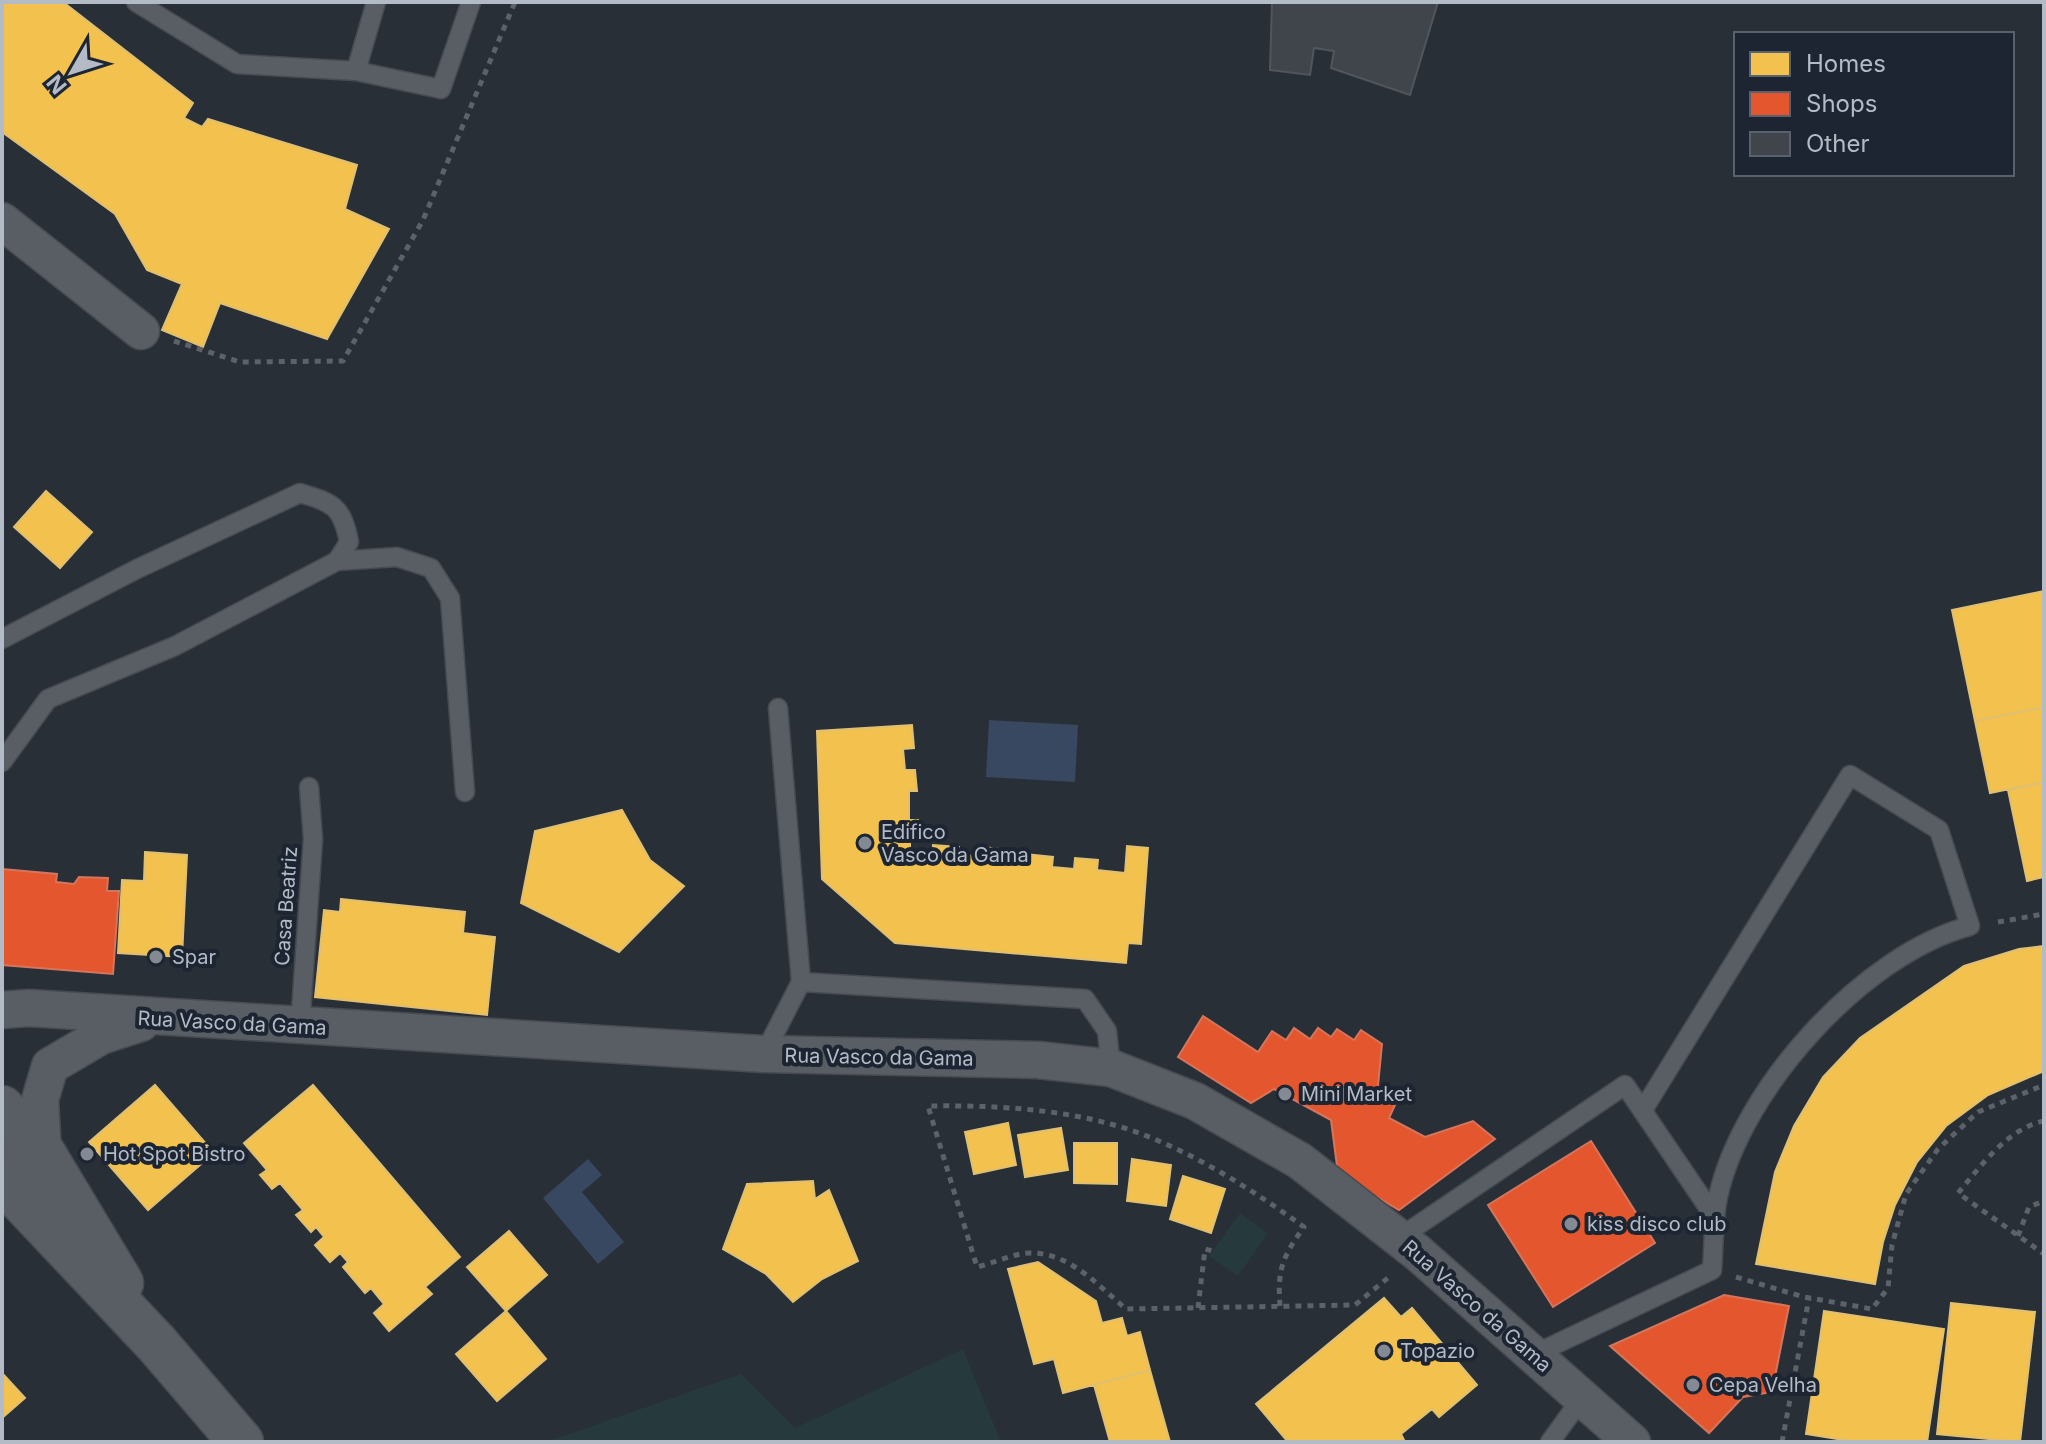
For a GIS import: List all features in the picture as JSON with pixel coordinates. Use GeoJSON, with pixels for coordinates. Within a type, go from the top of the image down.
{"type":"FeatureCollection","features":[{"type":"Feature","properties":{"kind":"street"},"geometry":{"type":"LineString","coordinates":[[2,221],[141,331]]}},
{"type":"Feature","properties":{"kind":"street","name":"Rua Vasco da Gama"},"geometry":{"type":"LineString","coordinates":[[2,1010],[29,1008],[156,1019],[764,1054],[1038,1060],[1111,1068],[1195,1101],[1300,1161],[1408,1246],[1632,1442]]}},
{"type":"Feature","properties":{"kind":"street"},"geometry":{"type":"LineString","coordinates":[[2,1097],[101,1036],[156,1019]]}},
{"type":"Feature","properties":{"kind":"street"},"geometry":{"type":"LineString","coordinates":[[22,1150],[50,1066]]}},
{"type":"Feature","properties":{"kind":"street"},"geometry":{"type":"LineString","coordinates":[[2,1108],[59,1215],[73,1257]]}},
{"type":"Feature","properties":{"kind":"street"},"geometry":{"type":"LineString","coordinates":[[22,1150],[157,1344]]}},
{"type":"Feature","properties":{"kind":"street"},"geometry":{"type":"LineString","coordinates":[[2,1180],[157,1344],[241,1442]]}},
{"type":"Feature","properties":{"kind":"lane"},"geometry":{"type":"LineString","coordinates":[[136,2],[237,64],[356,71],[441,89],[471,2]]}},
{"type":"Feature","properties":{"kind":"lane"},"geometry":{"type":"LineString","coordinates":[[356,71],[376,2]]}},
{"type":"Feature","properties":{"kind":"lane"},"geometry":{"type":"LineString","coordinates":[[2,639],[137,569],[300,493],[330,503],[345,518],[349,542],[337,561]]}},
{"type":"Feature","properties":{"kind":"lane"},"geometry":{"type":"LineString","coordinates":[[2,762],[48,699],[175,646],[337,561],[397,557],[431,568],[450,598],[465,792]]}},
{"type":"Feature","properties":{"kind":"lane"},"geometry":{"type":"LineString","coordinates":[[764,1054],[801,982],[778,708]]}},
{"type":"Feature","properties":{"kind":"lane"},"geometry":{"type":"LineString","coordinates":[[1533,1355],[1712,1270],[1718,1197],[1741,1134],[1785,1065],[1829,1016],[1887,965],[1946,932],[1970,926],[1939,830],[1850,775],[1643,1110]]}},
{"type":"Feature","properties":{"kind":"lane","name":"Casa Beatriz"},"geometry":{"type":"LineString","coordinates":[[300,1027],[313,839],[309,787]]}},
{"type":"Feature","properties":{"kind":"lane"},"geometry":{"type":"LineString","coordinates":[[801,982],[1085,999],[1107,1031],[1111,1068]]}},
{"type":"Feature","properties":{"kind":"lane"},"geometry":{"type":"LineString","coordinates":[[1408,1246],[1625,1085],[1716,1219]]}},
{"type":"Feature","properties":{"kind":"lane"},"geometry":{"type":"LineString","coordinates":[[1550,1442],[1582,1398]]}},
{"type":"Feature","properties":{"kind":"path"},"geometry":{"type":"LineString","coordinates":[[141,331],[240,362],[343,361],[423,220],[515,2]]}},
{"type":"Feature","properties":{"kind":"path"},"geometry":{"type":"LineString","coordinates":[[1970,926],[2044,914]]}},
{"type":"Feature","properties":{"kind":"path"},"geometry":{"type":"LineString","coordinates":[[1712,1270],[1809,1298],[1872,1309],[1888,1288],[1892,1245],[1906,1194],[1938,1149],[1978,1112],[2044,1085]]}},
{"type":"Feature","properties":{"kind":"path"},"geometry":{"type":"LineString","coordinates":[[1280,1306],[1278,1280],[1284,1255],[1304,1227],[1205,1165],[1139,1133],[1047,1112],[977,1106],[928,1106],[977,1267],[1029,1253],[1050,1256],[1078,1268],[1126,1309],[1355,1305],[1408,1246]]}},
{"type":"Feature","properties":{"kind":"path"},"geometry":{"type":"LineString","coordinates":[[2044,1121],[2035,1122],[1993,1152],[1958,1193],[2044,1254]]}},
{"type":"Feature","properties":{"kind":"path"},"geometry":{"type":"LineString","coordinates":[[2018,1236],[2029,1207],[2044,1201]]}},
{"type":"Feature","properties":{"kind":"path"},"geometry":{"type":"LineString","coordinates":[[1198,1308],[1205,1249],[1213,1251]]}},
{"type":"Feature","properties":{"kind":"path"},"geometry":{"type":"LineString","coordinates":[[1782,1442],[1809,1298]]}},
{"type":"Feature","properties":{"kind":"shaded area"},"geometry":{"type":"Polygon","coordinates":[[[1240,1213],[1268,1233],[1238,1276],[1209,1256],[1240,1213]]]}},
{"type":"Feature","properties":{"kind":"shaded area"},"geometry":{"type":"Polygon","coordinates":[[[963,1349],[1001,1442],[546,1442],[741,1374],[795,1428],[963,1349]]]}},
{"type":"Feature","properties":{"kind":"water"},"geometry":{"type":"Polygon","coordinates":[[[989,720],[1078,725],[1075,782],[986,777],[989,720]]]}},
{"type":"Feature","properties":{"kind":"water"},"geometry":{"type":"Polygon","coordinates":[[[588,1159],[602,1175],[582,1192],[624,1242],[598,1264],[543,1198],[588,1159]]]}},
{"type":"Feature","properties":{"kind":"building: Homes"},"geometry":{"type":"Polygon","coordinates":[[[2,2],[63,2],[193,103],[184,118],[202,127],[208,119],[357,165],[345,209],[389,229],[327,339],[220,303],[203,347],[162,330],[182,284],[147,270],[115,214],[2,132],[2,2]]]}},
{"type":"Feature","properties":{"kind":"building: Homes"},"geometry":{"type":"Polygon","coordinates":[[[46,491],[92,532],[60,568],[14,527],[46,491]]]}},
{"type":"Feature","properties":{"kind":"building: Homes"},"geometry":{"type":"Polygon","coordinates":[[[2044,591],[2044,707],[1975,721],[1952,610],[2044,591]]]}},
{"type":"Feature","properties":{"kind":"building: Homes"},"geometry":{"type":"Polygon","coordinates":[[[2044,707],[2044,782],[1990,793],[1975,721],[2044,707]]]}},
{"type":"Feature","properties":{"kind":"building: Homes","name":"Edifico Vasco da Gama"},"geometry":{"type":"Polygon","coordinates":[[[912,725],[914,748],[903,749],[905,770],[915,770],[917,791],[909,791],[909,820],[918,820],[918,840],[910,840],[910,855],[933,855],[933,845],[959,847],[959,855],[982,856],[982,847],[1007,850],[1006,861],[1026,863],[1026,854],[1053,857],[1052,867],[1074,869],[1075,858],[1098,860],[1097,870],[1125,873],[1127,846],[1148,848],[1141,944],[1128,943],[1126,963],[895,943],[822,879],[817,731],[912,725]]]}},
{"type":"Feature","properties":{"kind":"building: Homes"},"geometry":{"type":"Polygon","coordinates":[[[2044,782],[2044,877],[2027,881],[2008,790],[2044,782]]]}},
{"type":"Feature","properties":{"kind":"building: Homes"},"geometry":{"type":"Polygon","coordinates":[[[622,810],[650,860],[684,886],[619,952],[521,903],[535,831],[622,810]]]}},
{"type":"Feature","properties":{"kind":"building: Homes"},"geometry":{"type":"Polygon","coordinates":[[[145,852],[187,855],[182,957],[118,953],[122,880],[144,881],[145,852]]]}},
{"type":"Feature","properties":{"kind":"building: Homes"},"geometry":{"type":"Polygon","coordinates":[[[341,899],[465,912],[463,933],[495,937],[487,1015],[315,997],[324,910],[340,912],[341,899]]]}},
{"type":"Feature","properties":{"kind":"building: Homes"},"geometry":{"type":"Polygon","coordinates":[[[2044,946],[2044,1071],[1988,1095],[1946,1126],[1917,1162],[1895,1205],[1883,1242],[1875,1284],[1756,1264],[1775,1172],[1794,1126],[1823,1077],[1860,1038],[1964,966],[2019,949],[2044,946]]]}},
{"type":"Feature","properties":{"kind":"building: Homes"},"geometry":{"type":"Polygon","coordinates":[[[155,1085],[214,1153],[148,1210],[89,1142],[155,1085]]]}},
{"type":"Feature","properties":{"kind":"building: Homes"},"geometry":{"type":"Polygon","coordinates":[[[313,1085],[460,1257],[425,1287],[432,1294],[389,1331],[374,1313],[384,1304],[371,1288],[365,1293],[343,1267],[348,1262],[340,1253],[330,1262],[315,1245],[324,1237],[316,1227],[311,1232],[296,1215],[303,1210],[280,1183],[272,1189],[260,1175],[267,1170],[244,1143],[313,1085]]]}},
{"type":"Feature","properties":{"kind":"building: Homes"},"geometry":{"type":"Polygon","coordinates":[[[1008,1123],[1016,1165],[974,1174],[965,1132],[1008,1123]]]}},
{"type":"Feature","properties":{"kind":"building: Homes"},"geometry":{"type":"Polygon","coordinates":[[[1061,1128],[1068,1170],[1025,1177],[1018,1135],[1061,1128]]]}},
{"type":"Feature","properties":{"kind":"building: Homes"},"geometry":{"type":"Polygon","coordinates":[[[1074,1143],[1117,1143],[1117,1184],[1074,1183],[1074,1143]]]}},
{"type":"Feature","properties":{"kind":"building: Homes"},"geometry":{"type":"Polygon","coordinates":[[[1132,1159],[1171,1165],[1166,1206],[1127,1201],[1132,1159]]]}},
{"type":"Feature","properties":{"kind":"building: Homes"},"geometry":{"type":"Polygon","coordinates":[[[1183,1176],[1225,1189],[1211,1233],[1170,1219],[1183,1176]]]}},
{"type":"Feature","properties":{"kind":"building: Homes"},"geometry":{"type":"Polygon","coordinates":[[[813,1181],[815,1199],[829,1190],[858,1261],[822,1279],[793,1302],[766,1274],[723,1249],[747,1184],[813,1181]]]}},
{"type":"Feature","properties":{"kind":"building: Homes"},"geometry":{"type":"Polygon","coordinates":[[[509,1231],[547,1275],[506,1311],[467,1267],[509,1231]]]}},
{"type":"Feature","properties":{"kind":"building: Homes"},"geometry":{"type":"Polygon","coordinates":[[[1038,1262],[1096,1301],[1102,1323],[1122,1318],[1127,1336],[1140,1332],[1150,1370],[1063,1393],[1054,1359],[1034,1364],[1008,1269],[1038,1262]]]}},
{"type":"Feature","properties":{"kind":"building: Homes","name":"Topazio"},"geometry":{"type":"Polygon","coordinates":[[[1384,1298],[1401,1317],[1412,1308],[1477,1385],[1439,1417],[1432,1409],[1401,1434],[1405,1442],[1288,1442],[1256,1404],[1384,1298]]]}},
{"type":"Feature","properties":{"kind":"building: Homes"},"geometry":{"type":"Polygon","coordinates":[[[1951,1303],[2035,1312],[2020,1442],[1937,1434],[1951,1303]]]}},
{"type":"Feature","properties":{"kind":"building: Homes"},"geometry":{"type":"Polygon","coordinates":[[[506,1311],[546,1359],[497,1401],[456,1354],[506,1311]]]}},
{"type":"Feature","properties":{"kind":"building: Homes"},"geometry":{"type":"Polygon","coordinates":[[[1824,1311],[1944,1329],[1927,1442],[1856,1442],[1806,1434],[1824,1311]]]}},
{"type":"Feature","properties":{"kind":"building: Homes"},"geometry":{"type":"Polygon","coordinates":[[[1150,1370],[1170,1442],[1110,1442],[1094,1385],[1150,1370]]]}},
{"type":"Feature","properties":{"kind":"building: Homes"},"geometry":{"type":"Polygon","coordinates":[[[2,1373],[25,1398],[2,1418],[2,1373]]]}},
{"type":"Feature","properties":{"kind":"building: Shops"},"geometry":{"type":"Polygon","coordinates":[[[2,869],[57,874],[56,882],[74,884],[79,877],[108,878],[107,891],[119,891],[113,974],[2,965],[2,869]]]}},
{"type":"Feature","properties":{"kind":"building: Shops"},"geometry":{"type":"Polygon","coordinates":[[[1203,1016],[1258,1052],[1272,1031],[1286,1040],[1294,1028],[1310,1039],[1318,1028],[1331,1037],[1337,1029],[1354,1040],[1361,1030],[1382,1044],[1377,1096],[1395,1105],[1389,1118],[1425,1137],[1473,1121],[1495,1139],[1399,1210],[1338,1174],[1331,1120],[1274,1089],[1251,1103],[1178,1057],[1203,1016]]]}},
{"type":"Feature","properties":{"kind":"building: Shops","name":"kiss disco club"},"geometry":{"type":"Polygon","coordinates":[[[1591,1141],[1655,1243],[1553,1307],[1488,1205],[1591,1141]]]}},
{"type":"Feature","properties":{"kind":"building: Shops"},"geometry":{"type":"Polygon","coordinates":[[[1724,1295],[1789,1306],[1772,1392],[1743,1397],[1709,1433],[1610,1346],[1724,1295]]]}},
{"type":"Feature","properties":{"kind":"building: Other"},"geometry":{"type":"Polygon","coordinates":[[[1272,2],[1438,2],[1410,95],[1331,68],[1334,51],[1314,48],[1310,75],[1270,70],[1272,2]]]}},
{"type":"Feature","properties":{"kind":"place","name":"Edifico Vasco da Gama"},"geometry":{"type":"Point","coordinates":[865,843]}},
{"type":"Feature","properties":{"kind":"place","name":"Spar"},"geometry":{"type":"Point","coordinates":[156,957]}},
{"type":"Feature","properties":{"kind":"place","name":"Mini Market"},"geometry":{"type":"Point","coordinates":[1285,1094]}},
{"type":"Feature","properties":{"kind":"place","name":"Hot Spot Bistro"},"geometry":{"type":"Point","coordinates":[87,1154]}},
{"type":"Feature","properties":{"kind":"place","name":"kiss disco club"},"geometry":{"type":"Point","coordinates":[1571,1224]}},
{"type":"Feature","properties":{"kind":"place","name":"Topazio"},"geometry":{"type":"Point","coordinates":[1384,1351]}},
{"type":"Feature","properties":{"kind":"place","name":"Cepa Velha"},"geometry":{"type":"Point","coordinates":[1693,1385]}}]}
